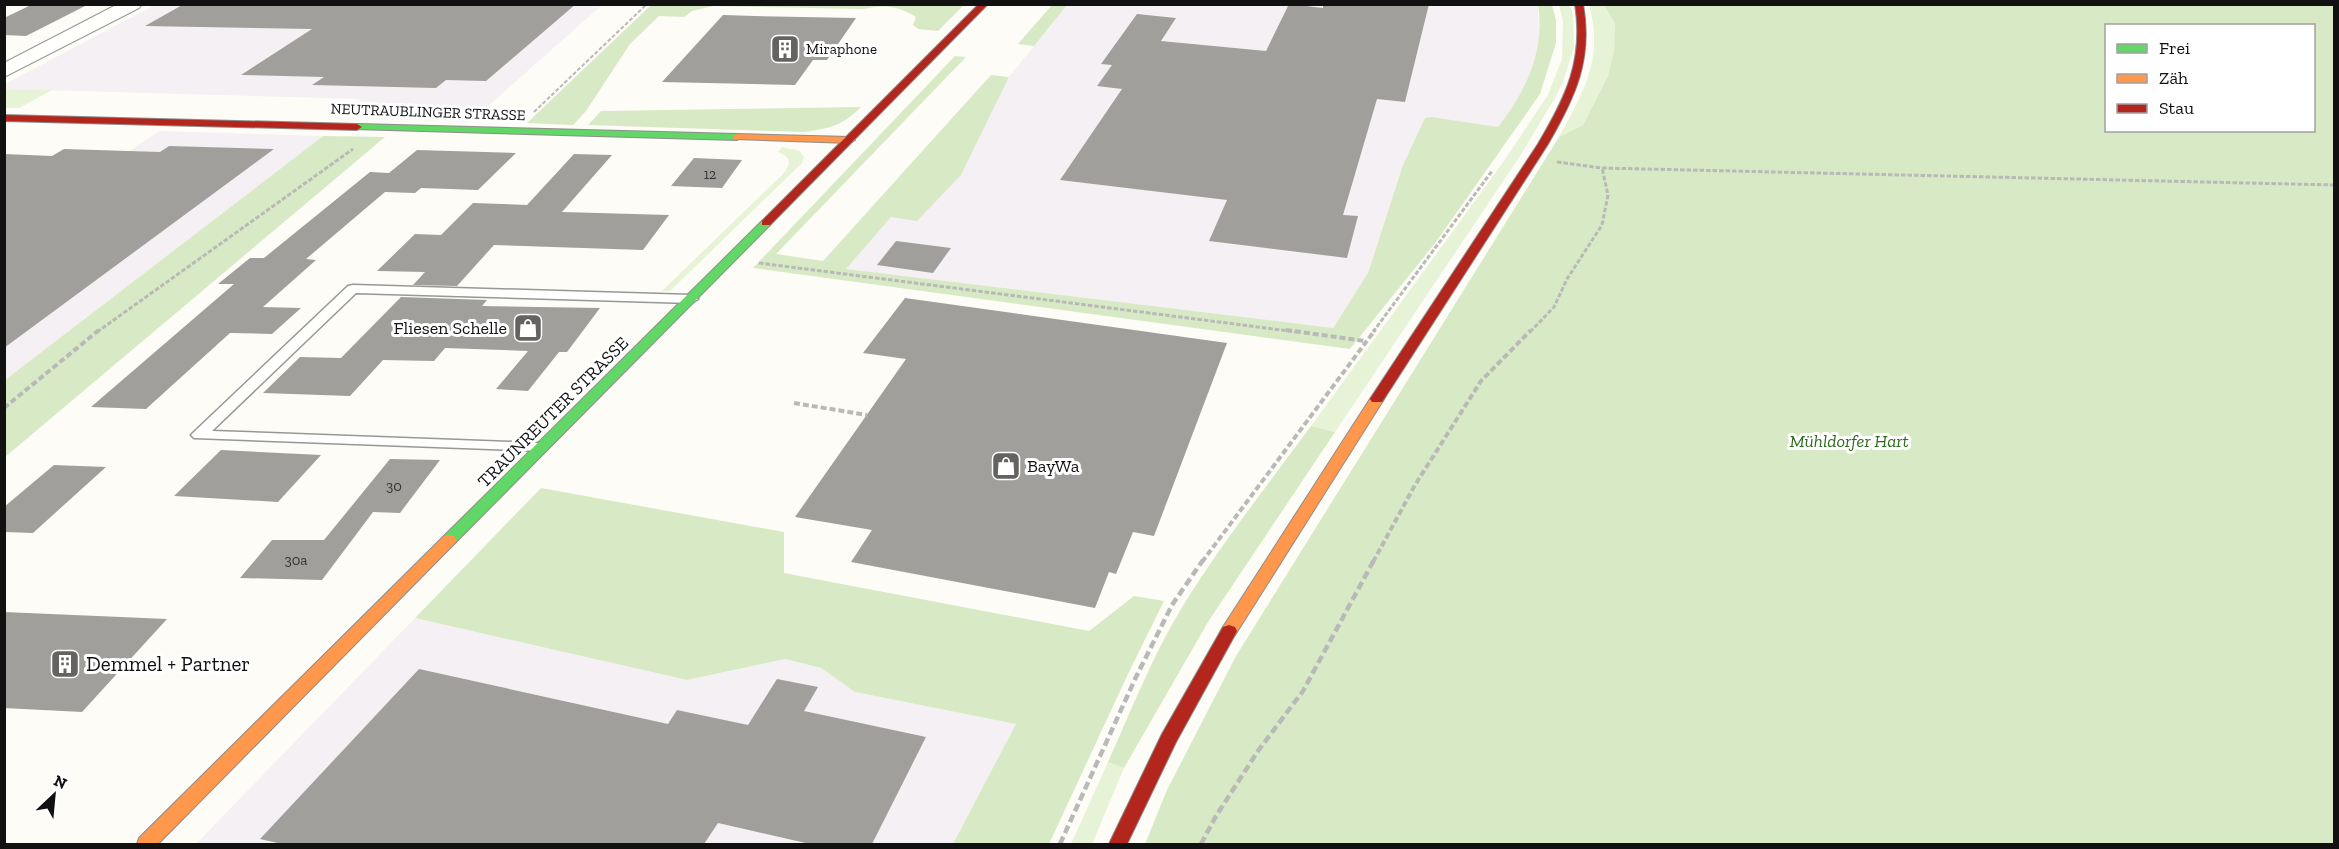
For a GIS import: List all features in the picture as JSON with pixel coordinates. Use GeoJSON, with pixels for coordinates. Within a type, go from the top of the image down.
{"type":"FeatureCollection","features":[{"type":"Feature","properties":{"kind":"street"},"geometry":{"type":"LineString","coordinates":[[4,71],[133,4]]}},
{"type":"Feature","properties":{"kind":"street","name":"TRAUNREUTER STRASSE"},"geometry":{"type":"LineString","coordinates":[[146,844],[984,4]]}},
{"type":"Feature","properties":{"kind":"street"},"geometry":{"type":"LineString","coordinates":[[1118,844],[1144,784],[1198,681],[1267,567],[1533,159],[1567,99],[1581,67],[1585,35],[1579,4]]}},
{"type":"Feature","properties":{"kind":"street","name":"NEUTRAUBLINGER STRASSE"},"geometry":{"type":"LineString","coordinates":[[4,118],[850,140]]}},
{"type":"Feature","properties":{"kind":"lane"},"geometry":{"type":"LineString","coordinates":[[542,448],[199,435],[353,289],[691,299]]}},
{"type":"Feature","properties":{"kind":"path"},"geometry":{"type":"LineString","coordinates":[[514,131],[646,4]]}},
{"type":"Feature","properties":{"kind":"path"},"geometry":{"type":"LineString","coordinates":[[4,408],[99,330],[306,184],[380,128]]}},
{"type":"Feature","properties":{"kind":"path"},"geometry":{"type":"LineString","coordinates":[[1533,159],[1602,168],[2334,185]]}},
{"type":"Feature","properties":{"kind":"path"},"geometry":{"type":"LineString","coordinates":[[1201,844],[1216,816],[1258,751],[1303,691],[1415,485],[1481,381],[1554,306],[1557,294],[1599,229],[1607,212],[1608,194],[1602,168]]}},
{"type":"Feature","properties":{"kind":"path"},"geometry":{"type":"LineString","coordinates":[[1060,844],[1136,677],[1172,605],[1225,529],[1493,169]]}},
{"type":"Feature","properties":{"kind":"path"},"geometry":{"type":"LineString","coordinates":[[731,260],[1184,316],[1365,341]]}},
{"type":"Feature","properties":{"kind":"path"},"geometry":{"type":"LineString","coordinates":[[794,403],[867,415]]}},
{"type":"Feature","properties":{"kind":"shaded area"},"geometry":{"type":"Polygon","coordinates":[[[155,5],[602,5],[470,122],[368,118],[359,99],[5,89],[5,84],[155,5]]]}},
{"type":"Feature","properties":{"kind":"shaded area"},"geometry":{"type":"Polygon","coordinates":[[[1067,5],[1538,5],[1539,41],[1533,70],[1518,101],[1498,127],[1432,117],[1425,119],[1403,165],[1368,273],[1333,328],[845,269],[891,217],[952,184],[961,175],[1009,77],[1067,5]]]}},
{"type":"Feature","properties":{"kind":"shaded area"},"geometry":{"type":"Polygon","coordinates":[[[160,131],[323,136],[5,380],[5,203],[48,204],[160,131]]]}},
{"type":"Feature","properties":{"kind":"shaded area"},"geometry":{"type":"Polygon","coordinates":[[[415,618],[687,680],[785,659],[821,668],[855,692],[1017,724],[953,844],[196,844],[415,618]]]}},
{"type":"Feature","properties":{"kind":"green space"},"geometry":{"type":"Polygon","coordinates":[[[651,5],[964,5],[938,31],[918,29],[913,25],[916,17],[904,10],[885,6],[864,9],[713,6],[692,11],[684,17],[659,16],[630,44],[586,111],[573,125],[527,123],[651,5]]]}},
{"type":"Feature","properties":{"kind":"green space"},"geometry":{"type":"Polygon","coordinates":[[[1052,5],[1067,5],[1034,46],[1018,44],[1052,5]]]}},
{"type":"Feature","properties":{"kind":"green space"},"geometry":{"type":"Polygon","coordinates":[[[1538,5],[1552,5],[1556,20],[1556,43],[1540,94],[1436,242],[1350,349],[753,268],[955,56],[966,57],[776,254],[823,261],[991,75],[1009,77],[961,175],[917,221],[891,217],[846,269],[1333,328],[1368,273],[1403,165],[1425,118],[1432,117],[1498,127],[1525,85],[1536,55],[1539,39],[1538,5]]]}},
{"type":"Feature","properties":{"kind":"green space"},"geometry":{"type":"Polygon","coordinates":[[[1559,5],[1570,5],[1573,15],[1574,47],[1556,96],[1520,156],[1335,432],[1311,426],[1504,161],[1548,95],[1562,59],[1563,21],[1559,5]]]}},
{"type":"Feature","properties":{"kind":"green space"},"geometry":{"type":"Polygon","coordinates":[[[1589,5],[1604,5],[1615,24],[1614,50],[1608,76],[1583,125],[1559,137],[1583,89],[1593,58],[1593,24],[1589,5]]]}},
{"type":"Feature","properties":{"kind":"green space","name":"Mühldorfer Hart"},"geometry":{"type":"Polygon","coordinates":[[[1604,5],[2334,5],[2334,844],[1145,844],[1167,790],[1236,656],[1559,137],[1583,125],[1608,76],[1614,50],[1615,24],[1604,5]]]}},
{"type":"Feature","properties":{"kind":"green space"},"geometry":{"type":"Polygon","coordinates":[[[5,89],[52,90],[19,108],[5,108],[5,89]]]}},
{"type":"Feature","properties":{"kind":"green space"},"geometry":{"type":"Polygon","coordinates":[[[861,107],[835,125],[804,132],[588,125],[601,111],[861,107]]]}},
{"type":"Feature","properties":{"kind":"green space"},"geometry":{"type":"Polygon","coordinates":[[[323,136],[385,137],[5,457],[5,380],[323,136]]]}},
{"type":"Feature","properties":{"kind":"green space"},"geometry":{"type":"Polygon","coordinates":[[[782,147],[800,151],[804,157],[802,163],[670,291],[662,291],[783,174],[789,161],[786,156],[778,152],[782,147]]]}},
{"type":"Feature","properties":{"kind":"green space"},"geometry":{"type":"Polygon","coordinates":[[[1311,426],[1335,432],[1208,622],[1124,768],[1108,762],[1170,627],[1228,539],[1311,426]]]}},
{"type":"Feature","properties":{"kind":"green space"},"geometry":{"type":"Polygon","coordinates":[[[541,488],[784,532],[784,573],[1089,631],[1134,596],[1164,601],[1049,844],[953,844],[1016,724],[855,692],[821,668],[785,659],[687,680],[415,618],[541,488]]]}},
{"type":"Feature","properties":{"kind":"green space"},"geometry":{"type":"Polygon","coordinates":[[[1108,762],[1124,768],[1092,844],[1071,844],[1108,762]]]}},
{"type":"Feature","properties":{"kind":"building"},"geometry":{"type":"Polygon","coordinates":[[[33,4],[89,4],[26,36],[4,35],[4,18],[33,4]]]}},
{"type":"Feature","properties":{"kind":"building"},"geometry":{"type":"Polygon","coordinates":[[[184,4],[576,4],[486,81],[446,80],[436,88],[312,85],[324,77],[241,75],[312,29],[145,26],[184,4]]]}},
{"type":"Feature","properties":{"kind":"building"},"geometry":{"type":"Polygon","coordinates":[[[1289,4],[1323,8],[1323,4],[1429,4],[1405,102],[1377,99],[1343,215],[1358,216],[1347,258],[1209,241],[1227,200],[1060,180],[1122,89],[1097,86],[1112,65],[1101,64],[1137,14],[1176,18],[1161,41],[1266,51],[1289,4]]]}},
{"type":"Feature","properties":{"kind":"building","name":"Miraphone"},"geometry":{"type":"Polygon","coordinates":[[[723,15],[856,18],[827,60],[813,60],[795,85],[662,82],[723,15]]]}},
{"type":"Feature","properties":{"kind":"building"},"geometry":{"type":"Polygon","coordinates":[[[169,146],[274,149],[4,348],[4,154],[52,156],[64,149],[160,152],[169,146]]]}},
{"type":"Feature","properties":{"kind":"building"},"geometry":{"type":"Polygon","coordinates":[[[417,150],[516,153],[478,190],[421,188],[415,193],[385,192],[306,259],[316,260],[263,307],[301,308],[272,334],[230,333],[146,409],[91,407],[234,284],[218,284],[250,258],[264,258],[370,172],[389,173],[417,150]]]}},
{"type":"Feature","properties":{"kind":"building"},"geometry":{"type":"Polygon","coordinates":[[[574,154],[612,155],[562,212],[669,215],[643,250],[494,245],[457,286],[413,285],[425,272],[377,271],[415,234],[441,235],[473,203],[527,205],[574,154]]]}},
{"type":"Feature","properties":{"kind":"building"},"geometry":{"type":"Polygon","coordinates":[[[694,158],[742,160],[722,188],[671,186],[694,158]]]}},
{"type":"Feature","properties":{"kind":"building"},"geometry":{"type":"Polygon","coordinates":[[[896,241],[951,248],[933,273],[877,265],[896,241]]]}},
{"type":"Feature","properties":{"kind":"building"},"geometry":{"type":"Polygon","coordinates":[[[401,297],[487,300],[482,306],[600,308],[567,352],[559,352],[528,391],[496,389],[528,351],[445,348],[434,361],[383,360],[350,396],[263,393],[300,357],[341,358],[401,297]]]}},
{"type":"Feature","properties":{"kind":"building","name":"BayWa"},"geometry":{"type":"Polygon","coordinates":[[[905,298],[1227,343],[1154,536],[1133,532],[1116,574],[1109,572],[1095,608],[851,562],[872,530],[795,517],[906,359],[863,353],[905,298]]]}},
{"type":"Feature","properties":{"kind":"building"},"geometry":{"type":"Polygon","coordinates":[[[221,450],[321,455],[278,502],[174,496],[221,450]]]}},
{"type":"Feature","properties":{"kind":"building"},"geometry":{"type":"Polygon","coordinates":[[[390,459],[440,460],[400,513],[373,512],[322,580],[240,578],[272,540],[324,540],[390,459]]]}},
{"type":"Feature","properties":{"kind":"building"},"geometry":{"type":"Polygon","coordinates":[[[54,465],[106,467],[33,533],[4,532],[4,507],[54,465]]]}},
{"type":"Feature","properties":{"kind":"building","name":"Demmel + Partner"},"geometry":{"type":"Polygon","coordinates":[[[4,612],[167,619],[82,712],[4,708],[4,612]]]}},
{"type":"Feature","properties":{"kind":"building"},"geometry":{"type":"Polygon","coordinates":[[[419,669],[668,724],[677,710],[748,725],[777,679],[818,687],[804,711],[926,737],[872,844],[810,844],[718,823],[704,844],[282,844],[260,839],[419,669]]]}},
{"type":"Feature","properties":{"kind":"traffic: fast"},"geometry":{"type":"LineString","coordinates":[[357,127],[737,137]]}},
{"type":"Feature","properties":{"kind":"traffic: fast"},"geometry":{"type":"LineString","coordinates":[[449,540],[766,223]]}},
{"type":"Feature","properties":{"kind":"traffic: slow"},"geometry":{"type":"LineString","coordinates":[[737,137],[850,140]]}},
{"type":"Feature","properties":{"kind":"traffic: slow"},"geometry":{"type":"LineString","coordinates":[[1229,631],[1377,399]]}},
{"type":"Feature","properties":{"kind":"traffic: slow"},"geometry":{"type":"LineString","coordinates":[[146,844],[449,540]]}},
{"type":"Feature","properties":{"kind":"traffic: jam"},"geometry":{"type":"LineString","coordinates":[[766,223],[984,4]]}},
{"type":"Feature","properties":{"kind":"traffic: jam"},"geometry":{"type":"LineString","coordinates":[[1377,399],[1543,144],[1564,106],[1579,67],[1582,51],[1579,4]]}},
{"type":"Feature","properties":{"kind":"traffic: jam"},"geometry":{"type":"LineString","coordinates":[[4,118],[357,127]]}},
{"type":"Feature","properties":{"kind":"traffic: jam"},"geometry":{"type":"LineString","coordinates":[[1118,844],[1168,739],[1229,631]]}},
{"type":"Feature","properties":{"kind":"place","name":"Miraphone"},"geometry":{"type":"Point","coordinates":[785,49]}},
{"type":"Feature","properties":{"kind":"place","name":"Fliesen Schelle"},"geometry":{"type":"Point","coordinates":[528,328]}},
{"type":"Feature","properties":{"kind":"place","name":"BayWa"},"geometry":{"type":"Point","coordinates":[1006,466]}},
{"type":"Feature","properties":{"kind":"place","name":"Demmel + Partner"},"geometry":{"type":"Point","coordinates":[65,664]}}]}
